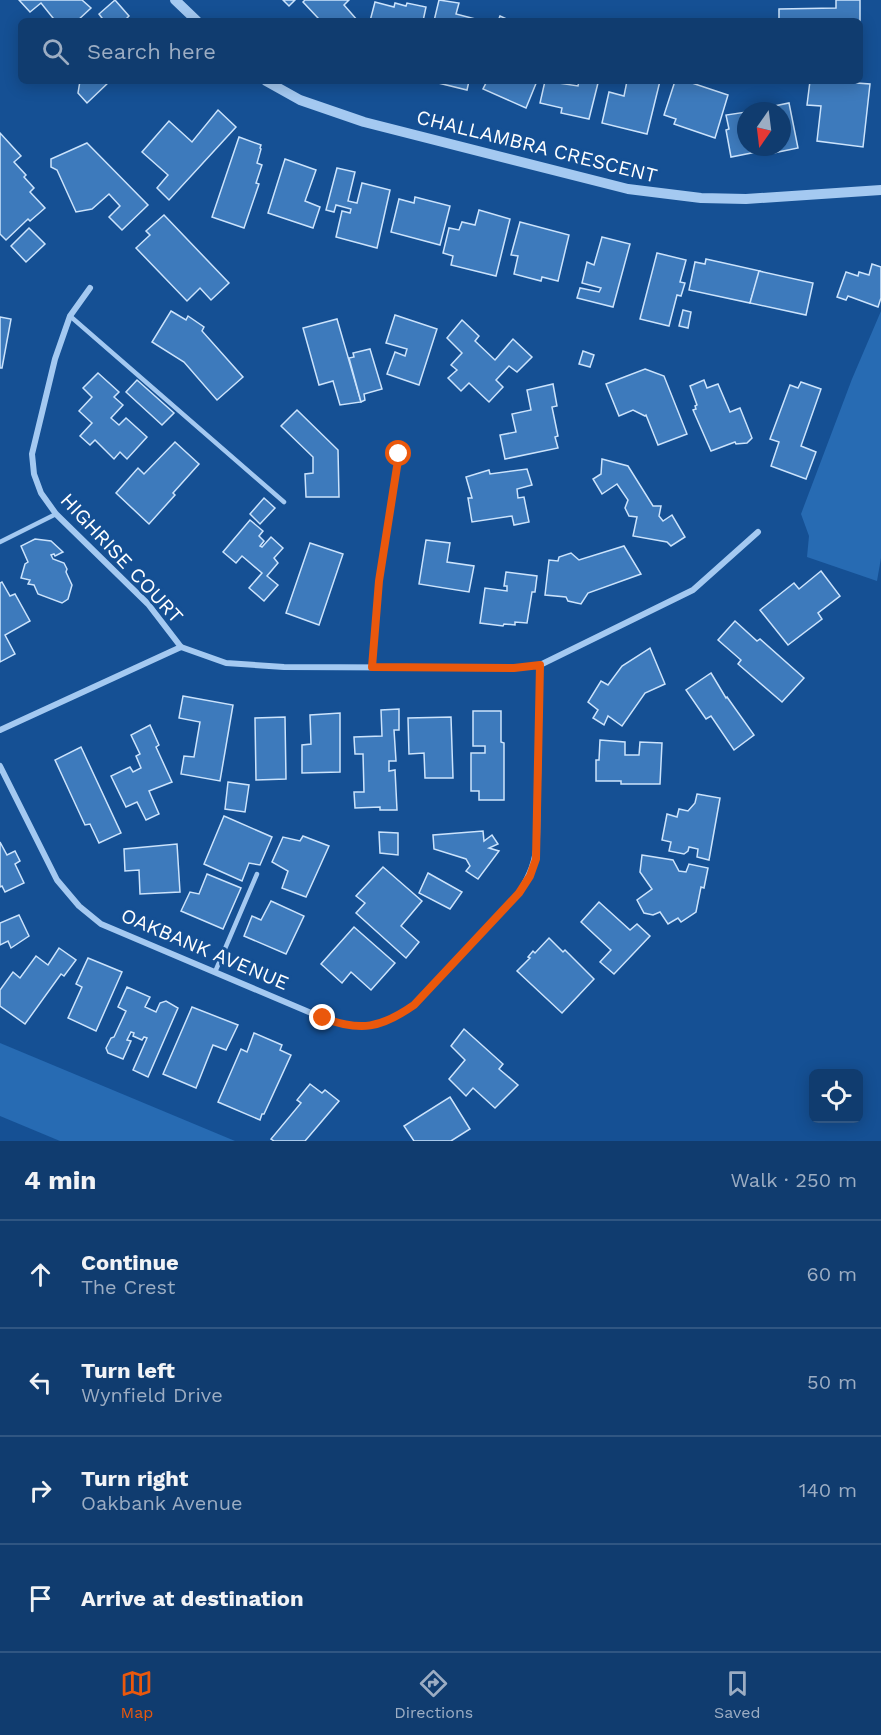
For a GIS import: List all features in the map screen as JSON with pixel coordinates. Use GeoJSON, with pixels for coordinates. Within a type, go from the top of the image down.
{"type":"FeatureCollection","features":[{"type":"Feature","properties":{"kind":"street"},"geometry":{"type":"LineString","coordinates":[[175,0],[194,18]]}},
{"type":"Feature","properties":{"kind":"street","name":"CHALLAMBRA CRESCENT"},"geometry":{"type":"LineString","coordinates":[[271,84],[300,100],[364,122],[628,189],[701,198],[746,199],[881,190]]}},
{"type":"Feature","properties":{"kind":"street","name":"HIGHRISE COURT"},"geometry":{"type":"LineString","coordinates":[[90,288],[70,316],[55,359],[32,454],[34,474],[41,493],[56,514],[148,604],[181,647]]}},
{"type":"Feature","properties":{"kind":"street"},"geometry":{"type":"LineString","coordinates":[[372,667],[379,581],[399,454]]}},
{"type":"Feature","properties":{"kind":"street"},"geometry":{"type":"LineString","coordinates":[[0,730],[181,647],[226,663],[284,667],[514,668],[540,665],[693,590],[758,532]]}},
{"type":"Feature","properties":{"kind":"street","name":"OAKBANK AVENUE"},"geometry":{"type":"LineString","coordinates":[[0,766],[57,880],[88,914],[115,930],[342,1025],[360,1027],[379,1025],[397,1017],[414,1005],[519,893],[530,876],[536,859],[540,665]]}},
{"type":"Feature","properties":{"kind":"lane"},"geometry":{"type":"LineString","coordinates":[[70,316],[284,502]]}},
{"type":"Feature","properties":{"kind":"lane"},"geometry":{"type":"LineString","coordinates":[[0,542],[56,514]]}},
{"type":"Feature","properties":{"kind":"lane"},"geometry":{"type":"LineString","coordinates":[[215,972],[257,874]]}},
{"type":"Feature","properties":{"kind":"shaded area"},"geometry":{"type":"Polygon","coordinates":[[[881,311],[881,558],[877,581],[807,557],[809,536],[801,514],[852,379],[881,311]]]}},
{"type":"Feature","properties":{"kind":"shaded area"},"geometry":{"type":"Polygon","coordinates":[[[0,1043],[235,1141],[60,1141],[0,1116],[0,1043]]]}},
{"type":"Feature","properties":{"kind":"building"},"geometry":{"type":"Polygon","coordinates":[[[19,0],[82,0],[91,8],[80,18],[53,18],[41,3],[30,12],[19,0]]]}},
{"type":"Feature","properties":{"kind":"building"},"geometry":{"type":"Polygon","coordinates":[[[115,0],[129,16],[127,18],[102,18],[99,14],[115,0]]]}},
{"type":"Feature","properties":{"kind":"building"},"geometry":{"type":"Polygon","coordinates":[[[283,0],[295,0],[289,6],[283,0]]]}},
{"type":"Feature","properties":{"kind":"building"},"geometry":{"type":"Polygon","coordinates":[[[305,0],[349,0],[344,5],[355,18],[318,18],[303,2],[305,0]]]}},
{"type":"Feature","properties":{"kind":"building"},"geometry":{"type":"Polygon","coordinates":[[[439,0],[459,3],[456,14],[471,18],[435,18],[439,0]]]}},
{"type":"Feature","properties":{"kind":"building"},"geometry":{"type":"Polygon","coordinates":[[[836,0],[860,0],[860,18],[779,18],[779,9],[836,8],[836,0]]]}},
{"type":"Feature","properties":{"kind":"building"},"geometry":{"type":"Polygon","coordinates":[[[375,2],[394,7],[395,3],[406,6],[407,3],[426,7],[424,18],[371,18],[375,2]]]}},
{"type":"Feature","properties":{"kind":"building"},"geometry":{"type":"Polygon","coordinates":[[[80,84],[107,84],[87,103],[78,93],[80,84]]]}},
{"type":"Feature","properties":{"kind":"building"},"geometry":{"type":"Polygon","coordinates":[[[442,84],[468,84],[467,90],[442,84]]]}},
{"type":"Feature","properties":{"kind":"building"},"geometry":{"type":"Polygon","coordinates":[[[486,84],[536,84],[526,108],[483,89],[486,84]]]}},
{"type":"Feature","properties":{"kind":"building"},"geometry":{"type":"Polygon","coordinates":[[[544,84],[578,86],[578,84],[598,84],[589,119],[561,113],[562,108],[540,103],[544,84]]]}},
{"type":"Feature","properties":{"kind":"building"},"geometry":{"type":"Polygon","coordinates":[[[626,84],[659,84],[647,134],[602,123],[609,92],[624,96],[626,84]]]}},
{"type":"Feature","properties":{"kind":"building"},"geometry":{"type":"Polygon","coordinates":[[[674,84],[695,84],[728,95],[715,138],[674,124],[676,119],[664,115],[674,84]]]}},
{"type":"Feature","properties":{"kind":"building"},"geometry":{"type":"Polygon","coordinates":[[[810,84],[870,84],[863,147],[817,141],[821,106],[807,105],[810,84]]]}},
{"type":"Feature","properties":{"kind":"building"},"geometry":{"type":"Polygon","coordinates":[[[218,110],[236,127],[169,200],[157,188],[168,175],[142,152],[169,121],[192,142],[218,110]]]}},
{"type":"Feature","properties":{"kind":"building"},"geometry":{"type":"Polygon","coordinates":[[[737,113],[737,156],[731,157],[726,130],[729,129],[726,115],[737,113]]]}},
{"type":"Feature","properties":{"kind":"building"},"geometry":{"type":"Polygon","coordinates":[[[791,113],[798,148],[791,149],[791,113]]]}},
{"type":"Feature","properties":{"kind":"building"},"geometry":{"type":"Polygon","coordinates":[[[0,133],[21,156],[14,162],[34,188],[30,192],[45,208],[30,221],[28,219],[6,240],[0,234],[0,133]]]}},
{"type":"Feature","properties":{"kind":"building"},"geometry":{"type":"Polygon","coordinates":[[[239,137],[261,145],[257,163],[262,165],[256,183],[259,184],[244,228],[212,217],[239,137]]]}},
{"type":"Feature","properties":{"kind":"building"},"geometry":{"type":"Polygon","coordinates":[[[87,143],[148,205],[122,230],[109,217],[120,206],[109,194],[92,209],[76,212],[57,170],[51,167],[51,159],[87,143]]]}},
{"type":"Feature","properties":{"kind":"building"},"geometry":{"type":"Polygon","coordinates":[[[285,159],[316,170],[305,201],[320,207],[313,228],[268,213],[285,159]]]}},
{"type":"Feature","properties":{"kind":"building"},"geometry":{"type":"Polygon","coordinates":[[[337,168],[355,172],[348,201],[357,203],[362,183],[390,190],[377,248],[336,237],[342,211],[350,213],[351,209],[336,205],[334,212],[326,210],[337,168]]]}},
{"type":"Feature","properties":{"kind":"building"},"geometry":{"type":"Polygon","coordinates":[[[415,197],[450,206],[440,245],[391,232],[399,199],[414,203],[415,197]]]}},
{"type":"Feature","properties":{"kind":"building"},"geometry":{"type":"Polygon","coordinates":[[[479,210],[510,219],[496,276],[451,265],[453,256],[443,253],[449,228],[459,230],[462,222],[475,225],[479,210]]]}},
{"type":"Feature","properties":{"kind":"building"},"geometry":{"type":"Polygon","coordinates":[[[164,215],[229,283],[211,300],[200,288],[187,301],[136,248],[150,235],[146,231],[164,215]]]}},
{"type":"Feature","properties":{"kind":"building"},"geometry":{"type":"Polygon","coordinates":[[[520,222],[569,235],[558,281],[542,277],[541,281],[514,274],[518,256],[511,255],[520,222]]]}},
{"type":"Feature","properties":{"kind":"building"},"geometry":{"type":"Polygon","coordinates":[[[29,228],[45,244],[26,262],[11,246],[29,228]]]}},
{"type":"Feature","properties":{"kind":"building"},"geometry":{"type":"Polygon","coordinates":[[[602,237],[630,244],[613,307],[577,298],[580,288],[599,292],[601,288],[582,283],[587,262],[594,265],[602,237]]]}},
{"type":"Feature","properties":{"kind":"building"},"geometry":{"type":"Polygon","coordinates":[[[657,253],[686,260],[680,282],[685,283],[681,296],[677,295],[669,326],[640,319],[657,253]]]}},
{"type":"Feature","properties":{"kind":"building"},"geometry":{"type":"Polygon","coordinates":[[[706,259],[760,271],[750,303],[689,290],[695,262],[705,264],[706,259]]]}},
{"type":"Feature","properties":{"kind":"building"},"geometry":{"type":"Polygon","coordinates":[[[872,264],[881,267],[881,298],[878,307],[848,296],[846,300],[837,297],[846,272],[858,276],[859,272],[869,275],[872,264]]]}},
{"type":"Feature","properties":{"kind":"building"},"geometry":{"type":"Polygon","coordinates":[[[759,271],[813,283],[806,315],[750,303],[759,271]]]}},
{"type":"Feature","properties":{"kind":"building"},"geometry":{"type":"Polygon","coordinates":[[[683,310],[691,312],[688,328],[679,326],[683,310]]]}},
{"type":"Feature","properties":{"kind":"building"},"geometry":{"type":"Polygon","coordinates":[[[171,311],[186,320],[188,316],[204,327],[202,331],[243,377],[217,400],[184,362],[152,342],[171,311]]]}},
{"type":"Feature","properties":{"kind":"building"},"geometry":{"type":"Polygon","coordinates":[[[395,315],[437,329],[419,385],[387,374],[395,352],[405,356],[407,349],[386,343],[395,315]]]}},
{"type":"Feature","properties":{"kind":"building"},"geometry":{"type":"Polygon","coordinates":[[[0,317],[11,319],[2,368],[0,368],[0,317]]]}},
{"type":"Feature","properties":{"kind":"building"},"geometry":{"type":"Polygon","coordinates":[[[337,319],[361,402],[340,405],[333,381],[319,385],[303,328],[337,319]]]}},
{"type":"Feature","properties":{"kind":"building"},"geometry":{"type":"Polygon","coordinates":[[[462,320],[479,336],[475,341],[495,360],[513,339],[532,357],[517,372],[509,366],[496,380],[503,387],[489,402],[469,383],[461,391],[448,378],[457,370],[451,365],[462,353],[447,338],[462,320]]]}},
{"type":"Feature","properties":{"kind":"building"},"geometry":{"type":"Polygon","coordinates":[[[370,349],[382,389],[364,394],[365,400],[361,402],[349,358],[354,357],[353,353],[370,349]]]}},
{"type":"Feature","properties":{"kind":"building"},"geometry":{"type":"Polygon","coordinates":[[[583,351],[594,355],[590,367],[579,364],[583,351]]]}},
{"type":"Feature","properties":{"kind":"building"},"geometry":{"type":"Polygon","coordinates":[[[645,369],[664,376],[687,434],[658,445],[646,415],[633,410],[619,416],[606,384],[645,369]]]}},
{"type":"Feature","properties":{"kind":"building"},"geometry":{"type":"Polygon","coordinates":[[[98,373],[119,392],[114,397],[123,405],[111,418],[119,425],[126,418],[147,437],[127,459],[120,452],[114,459],[95,440],[90,445],[80,436],[92,423],[79,411],[92,397],[83,388],[98,373]]]}},
{"type":"Feature","properties":{"kind":"building"},"geometry":{"type":"Polygon","coordinates":[[[137,380],[174,413],[162,425],[126,392],[137,380]]]}},
{"type":"Feature","properties":{"kind":"building"},"geometry":{"type":"Polygon","coordinates":[[[704,380],[707,388],[718,384],[730,412],[740,408],[752,438],[747,443],[736,444],[735,442],[711,451],[693,410],[697,405],[690,386],[704,380]]]}},
{"type":"Feature","properties":{"kind":"building"},"geometry":{"type":"Polygon","coordinates":[[[801,382],[821,389],[801,446],[816,452],[806,479],[771,466],[779,442],[770,439],[790,385],[798,388],[801,382]]]}},
{"type":"Feature","properties":{"kind":"building"},"geometry":{"type":"Polygon","coordinates":[[[553,384],[557,406],[552,407],[558,448],[505,459],[500,435],[516,432],[512,414],[531,410],[527,390],[553,384]]]}},
{"type":"Feature","properties":{"kind":"building"},"geometry":{"type":"Polygon","coordinates":[[[297,410],[338,450],[339,497],[306,497],[305,474],[313,473],[313,457],[281,426],[297,410]]]}},
{"type":"Feature","properties":{"kind":"building"},"geometry":{"type":"Polygon","coordinates":[[[175,442],[199,464],[149,524],[116,493],[138,468],[144,474],[175,442]]]}},
{"type":"Feature","properties":{"kind":"building"},"geometry":{"type":"Polygon","coordinates":[[[602,459],[628,466],[653,506],[661,506],[659,516],[663,521],[672,515],[685,537],[671,546],[667,542],[633,536],[637,517],[629,516],[625,508],[628,500],[617,484],[602,494],[593,479],[601,474],[602,459]]]}},
{"type":"Feature","properties":{"kind":"building"},"geometry":{"type":"Polygon","coordinates":[[[527,469],[532,485],[517,489],[518,498],[524,497],[529,522],[514,525],[512,516],[472,522],[468,498],[472,498],[466,477],[489,470],[490,474],[527,469]]]}},
{"type":"Feature","properties":{"kind":"building"},"geometry":{"type":"Polygon","coordinates":[[[264,498],[275,508],[260,524],[250,514],[264,498]]]}},
{"type":"Feature","properties":{"kind":"building"},"geometry":{"type":"Polygon","coordinates":[[[250,520],[263,531],[259,536],[264,541],[260,546],[262,547],[271,537],[283,548],[274,558],[278,563],[267,576],[278,585],[264,601],[249,588],[262,573],[242,556],[236,563],[223,552],[250,520]]]}},
{"type":"Feature","properties":{"kind":"building"},"geometry":{"type":"Polygon","coordinates":[[[35,539],[51,541],[63,552],[55,556],[51,555],[53,559],[64,563],[72,585],[68,599],[62,603],[38,594],[34,585],[28,584],[30,580],[21,578],[25,564],[28,562],[21,546],[35,539]]]}},
{"type":"Feature","properties":{"kind":"building"},"geometry":{"type":"Polygon","coordinates":[[[426,540],[450,543],[447,562],[474,566],[469,592],[419,584],[426,540]]]}},
{"type":"Feature","properties":{"kind":"building"},"geometry":{"type":"Polygon","coordinates":[[[310,543],[343,554],[319,625],[286,613],[310,543]]]}},
{"type":"Feature","properties":{"kind":"building"},"geometry":{"type":"Polygon","coordinates":[[[624,546],[641,574],[588,593],[581,604],[568,601],[566,597],[545,595],[549,560],[558,561],[559,557],[571,553],[579,560],[624,546]]]}},
{"type":"Feature","properties":{"kind":"building"},"geometry":{"type":"Polygon","coordinates":[[[821,571],[840,596],[818,613],[822,619],[788,645],[760,610],[794,583],[799,589],[821,571]]]}},
{"type":"Feature","properties":{"kind":"building"},"geometry":{"type":"Polygon","coordinates":[[[506,572],[537,576],[527,623],[515,622],[515,625],[504,624],[503,626],[480,623],[485,588],[507,591],[507,586],[504,586],[506,572]]]}},
{"type":"Feature","properties":{"kind":"building"},"geometry":{"type":"Polygon","coordinates":[[[2,582],[10,596],[15,594],[30,621],[5,635],[15,654],[0,662],[0,583],[2,582]]]}},
{"type":"Feature","properties":{"kind":"building"},"geometry":{"type":"Polygon","coordinates":[[[735,621],[757,641],[760,639],[804,678],[782,702],[738,664],[741,660],[718,640],[735,621]]]}},
{"type":"Feature","properties":{"kind":"building"},"geometry":{"type":"Polygon","coordinates":[[[650,648],[665,684],[645,693],[622,726],[608,716],[604,725],[593,718],[598,710],[588,702],[601,681],[608,685],[622,666],[650,648]]]}},
{"type":"Feature","properties":{"kind":"building"},"geometry":{"type":"Polygon","coordinates":[[[711,673],[726,698],[754,735],[734,750],[711,716],[706,719],[686,690],[711,673]]]}},
{"type":"Feature","properties":{"kind":"building"},"geometry":{"type":"Polygon","coordinates":[[[183,696],[233,705],[220,781],[181,774],[184,756],[194,757],[200,722],[179,718],[183,696]]]}},
{"type":"Feature","properties":{"kind":"building"},"geometry":{"type":"Polygon","coordinates":[[[399,709],[399,730],[394,730],[396,761],[389,761],[389,771],[395,770],[397,810],[380,810],[380,807],[355,808],[354,792],[364,792],[363,754],[355,754],[354,737],[382,736],[381,710],[399,709]]]}},
{"type":"Feature","properties":{"kind":"building"},"geometry":{"type":"Polygon","coordinates":[[[473,711],[501,711],[501,742],[504,743],[504,800],[479,800],[479,791],[471,791],[471,753],[485,753],[485,746],[473,746],[473,711]]]}},
{"type":"Feature","properties":{"kind":"building"},"geometry":{"type":"Polygon","coordinates":[[[340,713],[340,772],[302,773],[302,745],[311,744],[310,715],[340,713]]]}},
{"type":"Feature","properties":{"kind":"building"},"geometry":{"type":"Polygon","coordinates":[[[285,717],[286,779],[256,780],[255,718],[285,717]]]}},
{"type":"Feature","properties":{"kind":"building"},"geometry":{"type":"Polygon","coordinates":[[[451,717],[453,778],[425,778],[424,753],[409,754],[408,718],[451,717]]]}},
{"type":"Feature","properties":{"kind":"building"},"geometry":{"type":"Polygon","coordinates":[[[150,725],[159,745],[156,747],[172,782],[149,791],[159,814],[146,820],[137,802],[126,807],[111,776],[130,767],[133,772],[141,768],[136,756],[140,754],[131,735],[150,725]]]}},
{"type":"Feature","properties":{"kind":"building"},"geometry":{"type":"Polygon","coordinates":[[[600,740],[625,742],[625,755],[639,755],[640,742],[662,743],[660,784],[621,784],[621,781],[596,781],[596,760],[599,760],[600,740]]]}},
{"type":"Feature","properties":{"kind":"building"},"geometry":{"type":"Polygon","coordinates":[[[81,747],[121,833],[99,843],[90,824],[85,825],[55,760],[81,747]]]}},
{"type":"Feature","properties":{"kind":"building"},"geometry":{"type":"Polygon","coordinates":[[[228,782],[249,785],[245,812],[225,809],[228,782]]]}},
{"type":"Feature","properties":{"kind":"building"},"geometry":{"type":"Polygon","coordinates":[[[697,794],[720,798],[709,860],[697,857],[698,849],[689,847],[684,854],[669,851],[671,842],[662,840],[667,814],[677,817],[679,809],[688,811],[695,803],[697,794]]]}},
{"type":"Feature","properties":{"kind":"building"},"geometry":{"type":"Polygon","coordinates":[[[224,816],[272,837],[260,865],[249,863],[242,881],[204,864],[224,816]]]}},
{"type":"Feature","properties":{"kind":"building"},"geometry":{"type":"Polygon","coordinates":[[[483,831],[484,841],[492,835],[498,844],[489,848],[499,851],[478,879],[466,871],[470,866],[466,859],[434,849],[433,835],[483,831]]]}},
{"type":"Feature","properties":{"kind":"building"},"geometry":{"type":"Polygon","coordinates":[[[379,832],[398,833],[398,855],[380,853],[379,832]]]}},
{"type":"Feature","properties":{"kind":"building"},"geometry":{"type":"Polygon","coordinates":[[[303,836],[329,846],[306,897],[282,888],[288,871],[272,862],[283,837],[300,841],[303,836]]]}},
{"type":"Feature","properties":{"kind":"building"},"geometry":{"type":"Polygon","coordinates":[[[0,842],[7,855],[15,851],[20,861],[15,864],[24,883],[5,892],[2,886],[0,887],[0,842]]]}},
{"type":"Feature","properties":{"kind":"building"},"geometry":{"type":"Polygon","coordinates":[[[177,844],[180,892],[140,894],[139,870],[125,871],[124,849],[177,844]]]}},
{"type":"Feature","properties":{"kind":"building"},"geometry":{"type":"Polygon","coordinates":[[[642,855],[673,860],[679,871],[686,872],[689,864],[708,868],[696,912],[681,922],[678,918],[668,924],[660,912],[653,915],[644,913],[637,900],[652,889],[640,872],[642,855]]]}},
{"type":"Feature","properties":{"kind":"building"},"geometry":{"type":"Polygon","coordinates":[[[383,867],[422,901],[401,926],[419,942],[406,958],[356,913],[365,903],[356,896],[383,867]]]}},
{"type":"Feature","properties":{"kind":"building"},"geometry":{"type":"Polygon","coordinates":[[[428,873],[462,892],[450,909],[419,893],[428,873]]]}},
{"type":"Feature","properties":{"kind":"building"},"geometry":{"type":"Polygon","coordinates":[[[207,874],[241,888],[223,929],[181,911],[190,892],[199,894],[207,874]]]}},
{"type":"Feature","properties":{"kind":"building"},"geometry":{"type":"Polygon","coordinates":[[[271,901],[304,916],[286,954],[244,936],[252,916],[261,920],[271,901]]]}},
{"type":"Feature","properties":{"kind":"building"},"geometry":{"type":"Polygon","coordinates":[[[599,902],[630,930],[637,924],[650,936],[614,974],[600,962],[611,950],[581,922],[599,902]]]}},
{"type":"Feature","properties":{"kind":"building"},"geometry":{"type":"Polygon","coordinates":[[[19,915],[29,936],[11,948],[8,941],[0,945],[0,923],[19,915]]]}},
{"type":"Feature","properties":{"kind":"building"},"geometry":{"type":"Polygon","coordinates":[[[354,927],[395,963],[371,990],[351,972],[342,983],[321,964],[354,927]]]}},
{"type":"Feature","properties":{"kind":"building"},"geometry":{"type":"Polygon","coordinates":[[[549,938],[563,952],[565,950],[594,979],[562,1013],[517,971],[530,958],[528,957],[533,951],[535,953],[549,938]]]}},
{"type":"Feature","properties":{"kind":"building"},"geometry":{"type":"Polygon","coordinates":[[[59,948],[76,960],[64,976],[61,974],[25,1024],[0,1006],[0,990],[13,972],[20,978],[36,956],[48,965],[59,948]]]}},
{"type":"Feature","properties":{"kind":"building"},"geometry":{"type":"Polygon","coordinates":[[[88,958],[122,972],[96,1031],[68,1018],[82,987],[76,984],[88,958]]]}},
{"type":"Feature","properties":{"kind":"building"},"geometry":{"type":"Polygon","coordinates":[[[127,987],[150,997],[145,1007],[156,1012],[160,1003],[166,1001],[178,1008],[148,1077],[133,1070],[147,1038],[144,1037],[142,1040],[133,1036],[134,1033],[131,1032],[127,1040],[131,1041],[123,1059],[108,1053],[106,1048],[111,1038],[114,1037],[126,1011],[118,1007],[127,987]]]}},
{"type":"Feature","properties":{"kind":"building"},"geometry":{"type":"Polygon","coordinates":[[[192,1007],[238,1025],[226,1050],[213,1045],[196,1088],[163,1074],[192,1007]]]}},
{"type":"Feature","properties":{"kind":"building"},"geometry":{"type":"Polygon","coordinates":[[[464,1029],[503,1064],[499,1069],[518,1085],[495,1108],[473,1088],[466,1096],[449,1079],[465,1060],[451,1046],[464,1029]]]}},
{"type":"Feature","properties":{"kind":"building"},"geometry":{"type":"Polygon","coordinates":[[[254,1033],[282,1045],[280,1050],[291,1055],[260,1120],[218,1102],[241,1049],[247,1052],[254,1033]]]}},
{"type":"Feature","properties":{"kind":"building"},"geometry":{"type":"Polygon","coordinates":[[[310,1084],[322,1093],[325,1090],[339,1101],[305,1141],[274,1141],[271,1139],[301,1103],[297,1100],[310,1084]]]}},
{"type":"Feature","properties":{"kind":"building"},"geometry":{"type":"Polygon","coordinates":[[[450,1097],[470,1129],[451,1141],[414,1141],[404,1126],[450,1097]]]}},
{"type":"Feature","properties":{"kind":"route"},"geometry":{"type":"LineString","coordinates":[[323,1018],[342,1025],[360,1027],[379,1025],[397,1017],[414,1005],[519,893],[530,876],[536,859],[540,665],[514,668],[372,667],[379,581],[399,454]]}}]}
